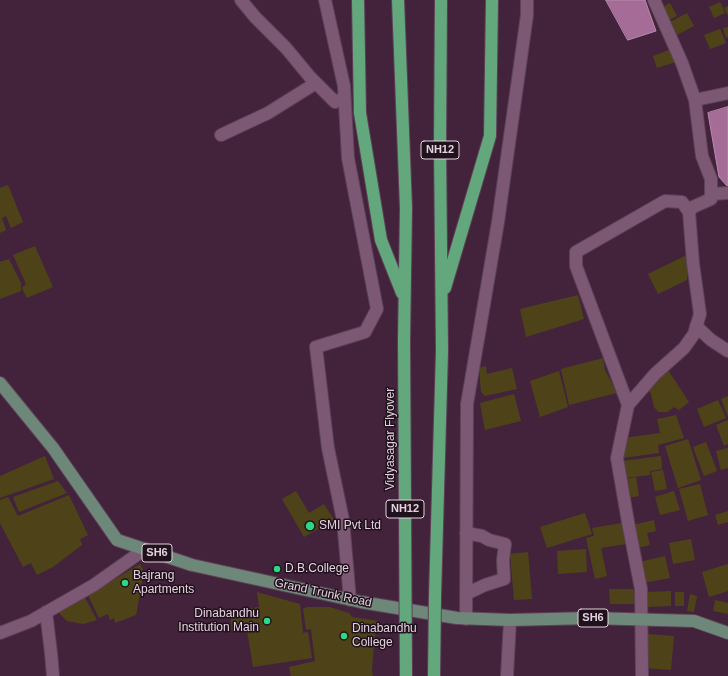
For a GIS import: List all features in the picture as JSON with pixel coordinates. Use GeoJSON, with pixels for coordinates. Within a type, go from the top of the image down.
{"type":"FeatureCollection","features":[{"type":"Feature","properties":{"kind":"highway"},"geometry":{"type":"LineString","coordinates":[[358,0],[360,113],[380,240],[404,297]]}},
{"type":"Feature","properties":{"kind":"highway","name":"NH12"},"geometry":{"type":"LineString","coordinates":[[398,0],[406,208],[404,297]]}},
{"type":"Feature","properties":{"kind":"highway","name":"NH12"},"geometry":{"type":"LineString","coordinates":[[434,676],[442,351],[440,146],[441,0]]}},
{"type":"Feature","properties":{"kind":"highway"},"geometry":{"type":"LineString","coordinates":[[442,301],[490,136],[492,0]]}},
{"type":"Feature","properties":{"kind":"highway","name":"Vidyasagar Flyover"},"geometry":{"type":"LineString","coordinates":[[404,297],[406,676]]}},
{"type":"Feature","properties":{"kind":"main road","name":"Grand Trunk Road"},"geometry":{"type":"LineString","coordinates":[[0,383],[53,448],[116,540],[192,565],[350,600],[466,619],[510,620],[591,618],[694,621],[728,633]]}},
{"type":"Feature","properties":{"kind":"street"},"geometry":{"type":"LineString","coordinates":[[241,0],[255,17],[286,48],[316,83],[335,102],[344,98]]}},
{"type":"Feature","properties":{"kind":"street"},"geometry":{"type":"LineString","coordinates":[[325,0],[344,86],[348,158],[377,309],[365,332],[316,347],[328,448],[344,520],[350,600]]}},
{"type":"Feature","properties":{"kind":"street"},"geometry":{"type":"LineString","coordinates":[[466,619],[467,404],[498,222],[527,15],[527,0]]}},
{"type":"Feature","properties":{"kind":"street"},"geometry":{"type":"LineString","coordinates":[[654,0],[682,63],[695,100],[702,156],[711,179],[712,199],[693,207],[689,212]]}},
{"type":"Feature","properties":{"kind":"street"},"geometry":{"type":"LineString","coordinates":[[221,135],[268,113],[316,83]]}},
{"type":"Feature","properties":{"kind":"street"},"geometry":{"type":"LineString","coordinates":[[695,100],[728,93]]}},
{"type":"Feature","properties":{"kind":"street"},"geometry":{"type":"LineString","coordinates":[[711,194],[728,193]]}},
{"type":"Feature","properties":{"kind":"street"},"geometry":{"type":"LineString","coordinates":[[628,405],[576,266],[576,252],[665,201],[682,202],[689,212],[693,263],[700,314],[694,334],[684,348],[655,374],[628,405],[617,458],[641,589],[642,676]]}},
{"type":"Feature","properties":{"kind":"street"},"geometry":{"type":"LineString","coordinates":[[696,326],[711,340],[728,351]]}},
{"type":"Feature","properties":{"kind":"street"},"geometry":{"type":"LineString","coordinates":[[466,533],[482,536],[505,544],[503,560],[504,579],[485,585],[466,594]]}},
{"type":"Feature","properties":{"kind":"street"},"geometry":{"type":"LineString","coordinates":[[0,633],[31,621],[94,585],[145,549]]}},
{"type":"Feature","properties":{"kind":"street"},"geometry":{"type":"LineString","coordinates":[[46,612],[53,676]]}},
{"type":"Feature","properties":{"kind":"street"},"geometry":{"type":"LineString","coordinates":[[507,676],[510,620]]}},
{"type":"Feature","properties":{"kind":"shaded area"},"geometry":{"type":"Polygon","coordinates":[[[606,0],[645,0],[656,31],[628,40],[606,0]]]}},
{"type":"Feature","properties":{"kind":"shaded area"},"geometry":{"type":"Polygon","coordinates":[[[728,107],[728,187],[719,177],[708,113],[728,107]]]}},
{"type":"Feature","properties":{"kind":"building"},"geometry":{"type":"Polygon","coordinates":[[[720,2],[725,13],[714,18],[709,7],[720,2]]]}},
{"type":"Feature","properties":{"kind":"building"},"geometry":{"type":"Polygon","coordinates":[[[670,3],[677,16],[667,21],[661,8],[670,3]]]}},
{"type":"Feature","properties":{"kind":"building"},"geometry":{"type":"Polygon","coordinates":[[[728,6],[728,16],[724,8],[728,6]]]}},
{"type":"Feature","properties":{"kind":"building"},"geometry":{"type":"Polygon","coordinates":[[[687,13],[694,26],[675,36],[668,23],[687,13]]]}},
{"type":"Feature","properties":{"kind":"building"},"geometry":{"type":"Polygon","coordinates":[[[728,27],[728,37],[726,38],[723,28],[728,27]]]}},
{"type":"Feature","properties":{"kind":"building"},"geometry":{"type":"Polygon","coordinates":[[[720,29],[726,43],[710,49],[704,35],[720,29]]]}},
{"type":"Feature","properties":{"kind":"building"},"geometry":{"type":"Polygon","coordinates":[[[674,48],[679,61],[657,68],[653,56],[674,48]]]}},
{"type":"Feature","properties":{"kind":"building"},"geometry":{"type":"Polygon","coordinates":[[[8,185],[23,222],[11,228],[6,216],[2,218],[6,230],[0,233],[0,188],[8,185]]]}},
{"type":"Feature","properties":{"kind":"building"},"geometry":{"type":"Polygon","coordinates":[[[35,246],[53,287],[27,298],[22,288],[26,284],[13,255],[35,246]]]}},
{"type":"Feature","properties":{"kind":"building"},"geometry":{"type":"Polygon","coordinates":[[[689,254],[687,280],[658,294],[648,274],[689,254]]]}},
{"type":"Feature","properties":{"kind":"building"},"geometry":{"type":"Polygon","coordinates":[[[9,259],[21,283],[21,291],[0,299],[0,262],[9,259]]]}},
{"type":"Feature","properties":{"kind":"building"},"geometry":{"type":"Polygon","coordinates":[[[578,295],[584,319],[526,337],[520,309],[578,295]]]}},
{"type":"Feature","properties":{"kind":"building"},"geometry":{"type":"Polygon","coordinates":[[[603,358],[605,370],[617,393],[569,405],[561,369],[603,358]]]}},
{"type":"Feature","properties":{"kind":"building"},"geometry":{"type":"Polygon","coordinates":[[[486,366],[487,374],[512,368],[517,389],[485,396],[481,392],[479,368],[486,366]]]}},
{"type":"Feature","properties":{"kind":"building"},"geometry":{"type":"Polygon","coordinates":[[[668,370],[689,402],[679,410],[674,407],[667,412],[658,412],[654,407],[651,394],[646,386],[668,370]]]}},
{"type":"Feature","properties":{"kind":"building"},"geometry":{"type":"Polygon","coordinates":[[[559,371],[568,407],[540,417],[530,381],[559,371]]]}},
{"type":"Feature","properties":{"kind":"building"},"geometry":{"type":"Polygon","coordinates":[[[514,394],[521,421],[485,430],[480,403],[514,394]]]}},
{"type":"Feature","properties":{"kind":"building"},"geometry":{"type":"Polygon","coordinates":[[[728,396],[728,417],[721,399],[728,396]]]}},
{"type":"Feature","properties":{"kind":"building"},"geometry":{"type":"Polygon","coordinates":[[[718,400],[726,418],[704,427],[697,409],[718,400]]]}},
{"type":"Feature","properties":{"kind":"building"},"geometry":{"type":"Polygon","coordinates":[[[676,415],[684,438],[658,445],[659,453],[622,458],[624,438],[660,433],[657,419],[676,415]]]}},
{"type":"Feature","properties":{"kind":"building"},"geometry":{"type":"Polygon","coordinates":[[[728,420],[728,444],[724,446],[716,425],[728,420]]]}},
{"type":"Feature","properties":{"kind":"building"},"geometry":{"type":"Polygon","coordinates":[[[688,439],[701,480],[678,488],[665,446],[688,439]]]}},
{"type":"Feature","properties":{"kind":"building"},"geometry":{"type":"Polygon","coordinates":[[[706,442],[717,471],[704,476],[693,447],[706,442]]]}},
{"type":"Feature","properties":{"kind":"building"},"geometry":{"type":"Polygon","coordinates":[[[728,448],[728,468],[721,470],[716,451],[728,448]]]}},
{"type":"Feature","properties":{"kind":"building"},"geometry":{"type":"Polygon","coordinates":[[[45,456],[54,479],[0,498],[0,476],[45,456]]]}},
{"type":"Feature","properties":{"kind":"building"},"geometry":{"type":"Polygon","coordinates":[[[661,456],[662,469],[650,471],[650,475],[624,478],[622,461],[661,456]]]}},
{"type":"Feature","properties":{"kind":"building"},"geometry":{"type":"Polygon","coordinates":[[[663,470],[667,489],[655,491],[651,472],[663,470]]]}},
{"type":"Feature","properties":{"kind":"building"},"geometry":{"type":"Polygon","coordinates":[[[636,477],[639,496],[627,498],[624,479],[636,477]]]}},
{"type":"Feature","properties":{"kind":"building"},"geometry":{"type":"Polygon","coordinates":[[[58,481],[67,493],[19,512],[13,497],[58,481]]]}},
{"type":"Feature","properties":{"kind":"building"},"geometry":{"type":"Polygon","coordinates":[[[700,484],[708,515],[688,521],[679,489],[700,484]]]}},
{"type":"Feature","properties":{"kind":"building"},"geometry":{"type":"Polygon","coordinates":[[[296,491],[309,513],[324,504],[334,520],[304,537],[282,499],[296,491]]]}},
{"type":"Feature","properties":{"kind":"building"},"geometry":{"type":"Polygon","coordinates":[[[674,491],[680,510],[660,515],[655,497],[674,491]]]}},
{"type":"Feature","properties":{"kind":"building"},"geometry":{"type":"Polygon","coordinates":[[[69,495],[88,535],[80,539],[82,545],[53,567],[37,575],[31,563],[23,567],[0,523],[0,500],[8,497],[18,516],[69,495]]]}},
{"type":"Feature","properties":{"kind":"building"},"geometry":{"type":"Polygon","coordinates":[[[728,511],[728,522],[718,525],[715,515],[728,511]]]}},
{"type":"Feature","properties":{"kind":"building"},"geometry":{"type":"Polygon","coordinates":[[[585,513],[592,534],[547,548],[540,527],[585,513]]]}},
{"type":"Feature","properties":{"kind":"building"},"geometry":{"type":"Polygon","coordinates":[[[654,520],[656,531],[647,533],[650,545],[638,548],[633,525],[654,520]]]}},
{"type":"Feature","properties":{"kind":"building"},"geometry":{"type":"Polygon","coordinates":[[[622,523],[626,544],[601,548],[607,576],[595,579],[586,538],[594,536],[592,528],[622,523]]]}},
{"type":"Feature","properties":{"kind":"building"},"geometry":{"type":"Polygon","coordinates":[[[691,539],[695,560],[673,564],[669,543],[691,539]]]}},
{"type":"Feature","properties":{"kind":"building"},"geometry":{"type":"Polygon","coordinates":[[[586,549],[587,572],[558,574],[557,551],[586,549]]]}},
{"type":"Feature","properties":{"kind":"building"},"geometry":{"type":"Polygon","coordinates":[[[528,552],[532,599],[514,600],[510,554],[528,552]]]}},
{"type":"Feature","properties":{"kind":"building"},"geometry":{"type":"Polygon","coordinates":[[[665,556],[670,578],[643,583],[639,562],[665,556]]]}},
{"type":"Feature","properties":{"kind":"building","name":"Bajrang Apartments"},"geometry":{"type":"Polygon","coordinates":[[[140,564],[144,572],[136,615],[115,623],[114,618],[110,620],[108,614],[99,618],[88,595],[140,564]]]}},
{"type":"Feature","properties":{"kind":"building"},"geometry":{"type":"Polygon","coordinates":[[[728,564],[728,591],[709,597],[702,572],[728,564]]]}},
{"type":"Feature","properties":{"kind":"building"},"geometry":{"type":"Polygon","coordinates":[[[609,589],[637,589],[637,604],[610,604],[609,589]]]}},
{"type":"Feature","properties":{"kind":"building"},"geometry":{"type":"Polygon","coordinates":[[[671,591],[671,606],[645,607],[644,592],[671,591]]]}},
{"type":"Feature","properties":{"kind":"building","name":"Dinabandhu Institution Main"},"geometry":{"type":"Polygon","coordinates":[[[257,592],[300,604],[303,633],[308,632],[312,658],[253,667],[247,630],[232,632],[230,612],[259,607],[257,592]]]}},
{"type":"Feature","properties":{"kind":"building"},"geometry":{"type":"Polygon","coordinates":[[[675,592],[684,592],[684,606],[675,606],[675,592]]]}},
{"type":"Feature","properties":{"kind":"building"},"geometry":{"type":"Polygon","coordinates":[[[690,594],[697,596],[694,612],[687,611],[690,594]]]}},
{"type":"Feature","properties":{"kind":"building"},"geometry":{"type":"Polygon","coordinates":[[[84,596],[97,620],[83,624],[67,621],[58,612],[84,596]]]}},
{"type":"Feature","properties":{"kind":"building"},"geometry":{"type":"Polygon","coordinates":[[[715,600],[728,603],[728,614],[713,611],[715,600]]]}},
{"type":"Feature","properties":{"kind":"building","name":"Dinabandhu College"},"geometry":{"type":"Polygon","coordinates":[[[307,607],[330,607],[349,613],[352,617],[378,621],[374,642],[373,676],[291,676],[289,667],[315,661],[311,629],[306,630],[303,609],[307,607]]]}},
{"type":"Feature","properties":{"kind":"building"},"geometry":{"type":"Polygon","coordinates":[[[648,634],[674,636],[671,670],[645,668],[648,634]]]}},
{"type":"Feature","properties":{"kind":"place","name":"SMI Pvt Ltd"},"geometry":{"type":"Point","coordinates":[310,526]}},
{"type":"Feature","properties":{"kind":"place","name":"D.B.College"},"geometry":{"type":"Point","coordinates":[277,569]}},
{"type":"Feature","properties":{"kind":"place","name":"Bajrang Apartments"},"geometry":{"type":"Point","coordinates":[125,583]}},
{"type":"Feature","properties":{"kind":"place","name":"Dinabandhu Institution Main"},"geometry":{"type":"Point","coordinates":[267,621]}},
{"type":"Feature","properties":{"kind":"place","name":"Dinabandhu College"},"geometry":{"type":"Point","coordinates":[344,636]}}]}
